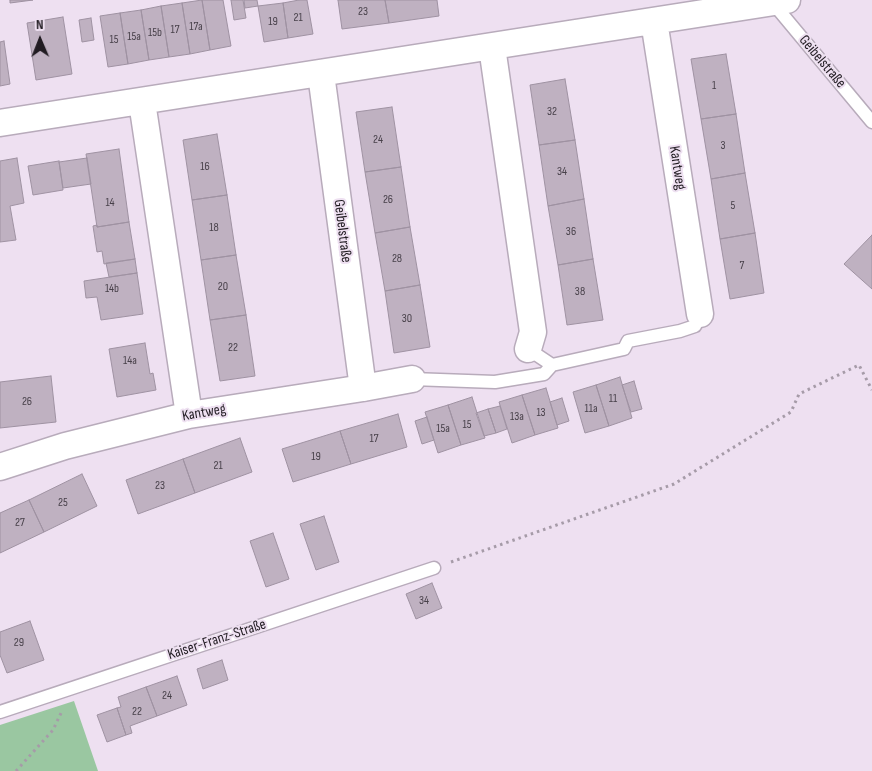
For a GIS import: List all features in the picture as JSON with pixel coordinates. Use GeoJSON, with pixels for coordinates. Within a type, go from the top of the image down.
{"type":"FeatureCollection","features":[{"type":"Feature","properties":{"kind":"street","name":"Geibelstraße"},"geometry":{"type":"LineString","coordinates":[[0,123],[779,1]]}},
{"type":"Feature","properties":{"kind":"street","name":"Kantweg"},"geometry":{"type":"LineString","coordinates":[[654,21],[700,314]]}},
{"type":"Feature","properties":{"kind":"street"},"geometry":{"type":"LineString","coordinates":[[492,47],[533,332],[528,349]]}},
{"type":"Feature","properties":{"kind":"street","name":"Geibelstraße"},"geometry":{"type":"LineString","coordinates":[[321,74],[363,388]]}},
{"type":"Feature","properties":{"kind":"street"},"geometry":{"type":"LineString","coordinates":[[142,102],[189,415]]}},
{"type":"Feature","properties":{"kind":"street","name":"Kantweg"},"geometry":{"type":"LineString","coordinates":[[0,467],[64,446],[189,415],[412,379]]}},
{"type":"Feature","properties":{"kind":"lane","name":"Geibelstraße"},"geometry":{"type":"LineString","coordinates":[[779,1],[872,122]]}},
{"type":"Feature","properties":{"kind":"lane"},"geometry":{"type":"LineString","coordinates":[[412,379],[495,382],[544,374],[552,365],[624,349],[628,341],[680,331],[695,326],[700,314]]}},
{"type":"Feature","properties":{"kind":"lane"},"geometry":{"type":"LineString","coordinates":[[528,349],[552,365]]}},
{"type":"Feature","properties":{"kind":"lane","name":"Kaiser-Franz-Straße"},"geometry":{"type":"LineString","coordinates":[[0,712],[434,568]]}},
{"type":"Feature","properties":{"kind":"path"},"geometry":{"type":"LineString","coordinates":[[434,568],[674,484],[791,412],[799,394],[859,365],[872,390]]}},
{"type":"Feature","properties":{"kind":"path"},"geometry":{"type":"LineString","coordinates":[[16,771],[53,730],[60,718],[68,689]]}},
{"type":"Feature","properties":{"kind":"green space"},"geometry":{"type":"Polygon","coordinates":[[[74,701],[98,771],[0,771],[0,725],[74,701]]]}},
{"type":"Feature","properties":{"kind":"building"},"geometry":{"type":"Polygon","coordinates":[[[10,0],[33,0],[10,3],[10,0]]]}},
{"type":"Feature","properties":{"kind":"building"},"geometry":{"type":"Polygon","coordinates":[[[202,0],[210,50],[190,54],[182,3],[202,0]]]}},
{"type":"Feature","properties":{"kind":"building"},"geometry":{"type":"Polygon","coordinates":[[[202,0],[223,0],[231,46],[210,50],[202,0]]]}},
{"type":"Feature","properties":{"kind":"building"},"geometry":{"type":"Polygon","coordinates":[[[231,0],[243,0],[246,18],[234,20],[231,0]]]}},
{"type":"Feature","properties":{"kind":"building"},"geometry":{"type":"Polygon","coordinates":[[[244,0],[257,0],[258,6],[245,8],[244,0]]]}},
{"type":"Feature","properties":{"kind":"building"},"geometry":{"type":"Polygon","coordinates":[[[307,0],[313,34],[288,38],[283,3],[307,0]]]}},
{"type":"Feature","properties":{"kind":"building"},"geometry":{"type":"Polygon","coordinates":[[[338,0],[385,0],[389,23],[342,29],[338,0]]]}},
{"type":"Feature","properties":{"kind":"building"},"geometry":{"type":"Polygon","coordinates":[[[385,0],[437,0],[439,16],[389,23],[385,0]]]}},
{"type":"Feature","properties":{"kind":"building"},"geometry":{"type":"Polygon","coordinates":[[[182,3],[190,54],[169,57],[161,6],[182,3]]]}},
{"type":"Feature","properties":{"kind":"building"},"geometry":{"type":"Polygon","coordinates":[[[283,3],[288,38],[264,42],[258,6],[283,3]]]}},
{"type":"Feature","properties":{"kind":"building"},"geometry":{"type":"Polygon","coordinates":[[[161,6],[169,57],[149,60],[141,10],[161,6]]]}},
{"type":"Feature","properties":{"kind":"building"},"geometry":{"type":"Polygon","coordinates":[[[141,10],[149,60],[128,64],[120,13],[141,10]]]}},
{"type":"Feature","properties":{"kind":"building"},"geometry":{"type":"Polygon","coordinates":[[[120,13],[128,64],[108,67],[100,16],[120,13]]]}},
{"type":"Feature","properties":{"kind":"building"},"geometry":{"type":"Polygon","coordinates":[[[63,17],[72,74],[36,80],[27,23],[63,17]]]}},
{"type":"Feature","properties":{"kind":"building"},"geometry":{"type":"Polygon","coordinates":[[[91,18],[94,40],[82,42],[79,20],[91,18]]]}},
{"type":"Feature","properties":{"kind":"building"},"geometry":{"type":"Polygon","coordinates":[[[4,41],[10,84],[0,86],[0,42],[4,41]]]}},
{"type":"Feature","properties":{"kind":"building"},"geometry":{"type":"Polygon","coordinates":[[[726,54],[736,114],[701,119],[691,59],[726,54]]]}},
{"type":"Feature","properties":{"kind":"building"},"geometry":{"type":"Polygon","coordinates":[[[565,79],[575,140],[539,145],[530,85],[565,79]]]}},
{"type":"Feature","properties":{"kind":"building"},"geometry":{"type":"Polygon","coordinates":[[[392,107],[401,167],[365,172],[356,112],[392,107]]]}},
{"type":"Feature","properties":{"kind":"building"},"geometry":{"type":"Polygon","coordinates":[[[736,114],[745,173],[711,179],[701,119],[736,114]]]}},
{"type":"Feature","properties":{"kind":"building"},"geometry":{"type":"Polygon","coordinates":[[[217,134],[227,195],[192,200],[183,140],[217,134]]]}},
{"type":"Feature","properties":{"kind":"building"},"geometry":{"type":"Polygon","coordinates":[[[575,140],[584,199],[548,206],[539,145],[575,140]]]}},
{"type":"Feature","properties":{"kind":"building"},"geometry":{"type":"Polygon","coordinates":[[[119,149],[129,222],[97,227],[86,154],[119,149]]]}},
{"type":"Feature","properties":{"kind":"building"},"geometry":{"type":"Polygon","coordinates":[[[17,158],[24,203],[10,206],[16,240],[0,242],[0,161],[17,158]]]}},
{"type":"Feature","properties":{"kind":"building"},"geometry":{"type":"Polygon","coordinates":[[[87,158],[91,184],[63,188],[59,162],[87,158]]]}},
{"type":"Feature","properties":{"kind":"building"},"geometry":{"type":"Polygon","coordinates":[[[59,161],[63,190],[33,195],[28,166],[59,161]]]}},
{"type":"Feature","properties":{"kind":"building"},"geometry":{"type":"Polygon","coordinates":[[[401,167],[410,227],[375,233],[365,172],[401,167]]]}},
{"type":"Feature","properties":{"kind":"building"},"geometry":{"type":"Polygon","coordinates":[[[745,173],[755,233],[720,239],[711,179],[745,173]]]}},
{"type":"Feature","properties":{"kind":"building"},"geometry":{"type":"Polygon","coordinates":[[[227,195],[236,255],[201,260],[192,200],[227,195]]]}},
{"type":"Feature","properties":{"kind":"building"},"geometry":{"type":"Polygon","coordinates":[[[584,199],[593,259],[558,265],[548,206],[584,199]]]}},
{"type":"Feature","properties":{"kind":"building"},"geometry":{"type":"Polygon","coordinates":[[[129,222],[135,259],[104,264],[102,251],[97,252],[93,226],[129,222]]]}},
{"type":"Feature","properties":{"kind":"building"},"geometry":{"type":"Polygon","coordinates":[[[410,227],[420,285],[385,291],[375,233],[410,227]]]}},
{"type":"Feature","properties":{"kind":"building"},"geometry":{"type":"Polygon","coordinates":[[[755,233],[764,293],[730,299],[720,239],[755,233]]]}},
{"type":"Feature","properties":{"kind":"building"},"geometry":{"type":"Polygon","coordinates":[[[872,235],[872,289],[844,264],[872,235]]]}},
{"type":"Feature","properties":{"kind":"building"},"geometry":{"type":"Polygon","coordinates":[[[236,255],[246,315],[210,320],[201,260],[236,255]]]}},
{"type":"Feature","properties":{"kind":"building"},"geometry":{"type":"Polygon","coordinates":[[[135,259],[137,273],[109,277],[106,263],[135,259]]]}},
{"type":"Feature","properties":{"kind":"building"},"geometry":{"type":"Polygon","coordinates":[[[593,259],[603,320],[567,325],[558,265],[593,259]]]}},
{"type":"Feature","properties":{"kind":"building"},"geometry":{"type":"Polygon","coordinates":[[[137,273],[143,314],[101,320],[97,297],[86,298],[84,281],[137,273]]]}},
{"type":"Feature","properties":{"kind":"building"},"geometry":{"type":"Polygon","coordinates":[[[420,285],[430,347],[394,353],[385,291],[420,285]]]}},
{"type":"Feature","properties":{"kind":"building"},"geometry":{"type":"Polygon","coordinates":[[[246,315],[255,376],[220,381],[210,320],[246,315]]]}},
{"type":"Feature","properties":{"kind":"building"},"geometry":{"type":"Polygon","coordinates":[[[145,343],[150,374],[153,373],[156,390],[117,397],[109,349],[145,343]]]}},
{"type":"Feature","properties":{"kind":"building"},"geometry":{"type":"Polygon","coordinates":[[[51,376],[56,422],[0,428],[0,382],[51,376]]]}},
{"type":"Feature","properties":{"kind":"building"},"geometry":{"type":"Polygon","coordinates":[[[620,377],[632,418],[609,426],[596,385],[620,377]]]}},
{"type":"Feature","properties":{"kind":"building"},"geometry":{"type":"Polygon","coordinates":[[[634,381],[642,409],[631,412],[622,385],[634,381]]]}},
{"type":"Feature","properties":{"kind":"building"},"geometry":{"type":"Polygon","coordinates":[[[596,385],[609,426],[585,433],[573,392],[596,385]]]}},
{"type":"Feature","properties":{"kind":"building"},"geometry":{"type":"Polygon","coordinates":[[[546,388],[558,428],[535,435],[522,395],[546,388]]]}},
{"type":"Feature","properties":{"kind":"building"},"geometry":{"type":"Polygon","coordinates":[[[522,395],[535,435],[512,443],[499,402],[522,395]]]}},
{"type":"Feature","properties":{"kind":"building"},"geometry":{"type":"Polygon","coordinates":[[[472,397],[485,438],[461,445],[448,405],[472,397]]]}},
{"type":"Feature","properties":{"kind":"building"},"geometry":{"type":"Polygon","coordinates":[[[562,398],[569,421],[557,425],[550,402],[562,398]]]}},
{"type":"Feature","properties":{"kind":"building"},"geometry":{"type":"Polygon","coordinates":[[[448,405],[461,445],[438,453],[425,412],[448,405]]]}},
{"type":"Feature","properties":{"kind":"building"},"geometry":{"type":"Polygon","coordinates":[[[500,406],[507,429],[496,433],[488,409],[500,406]]]}},
{"type":"Feature","properties":{"kind":"building"},"geometry":{"type":"Polygon","coordinates":[[[488,409],[496,433],[484,436],[476,413],[488,409]]]}},
{"type":"Feature","properties":{"kind":"building"},"geometry":{"type":"Polygon","coordinates":[[[398,414],[407,447],[351,464],[340,431],[398,414]]]}},
{"type":"Feature","properties":{"kind":"building"},"geometry":{"type":"Polygon","coordinates":[[[427,417],[434,440],[422,444],[415,421],[427,417]]]}},
{"type":"Feature","properties":{"kind":"building"},"geometry":{"type":"Polygon","coordinates":[[[340,431],[351,464],[293,482],[282,449],[340,431]]]}},
{"type":"Feature","properties":{"kind":"building"},"geometry":{"type":"Polygon","coordinates":[[[240,438],[252,472],[195,493],[183,459],[240,438]]]}},
{"type":"Feature","properties":{"kind":"building"},"geometry":{"type":"Polygon","coordinates":[[[183,459],[195,493],[138,514],[126,480],[183,459]]]}},
{"type":"Feature","properties":{"kind":"building"},"geometry":{"type":"Polygon","coordinates":[[[82,474],[97,506],[44,532],[29,500],[82,474]]]}},
{"type":"Feature","properties":{"kind":"building"},"geometry":{"type":"Polygon","coordinates":[[[29,500],[44,532],[0,553],[0,513],[29,500]]]}},
{"type":"Feature","properties":{"kind":"building"},"geometry":{"type":"Polygon","coordinates":[[[324,516],[339,562],[316,570],[300,524],[324,516]]]}},
{"type":"Feature","properties":{"kind":"building"},"geometry":{"type":"Polygon","coordinates":[[[273,533],[289,579],[266,587],[250,541],[273,533]]]}},
{"type":"Feature","properties":{"kind":"building"},"geometry":{"type":"Polygon","coordinates":[[[432,583],[442,608],[416,619],[406,594],[432,583]]]}},
{"type":"Feature","properties":{"kind":"building"},"geometry":{"type":"Polygon","coordinates":[[[30,621],[44,660],[7,673],[0,655],[0,632],[30,621]]]}},
{"type":"Feature","properties":{"kind":"building"},"geometry":{"type":"Polygon","coordinates":[[[222,660],[228,680],[203,689],[197,669],[222,660]]]}},
{"type":"Feature","properties":{"kind":"building"},"geometry":{"type":"Polygon","coordinates":[[[177,676],[187,705],[157,716],[146,687],[177,676]]]}},
{"type":"Feature","properties":{"kind":"building"},"geometry":{"type":"Polygon","coordinates":[[[146,687],[157,716],[130,726],[132,733],[126,735],[117,708],[121,707],[118,697],[146,687]]]}},
{"type":"Feature","properties":{"kind":"building"},"geometry":{"type":"Polygon","coordinates":[[[117,708],[126,735],[107,742],[97,715],[117,708]]]}}]}
